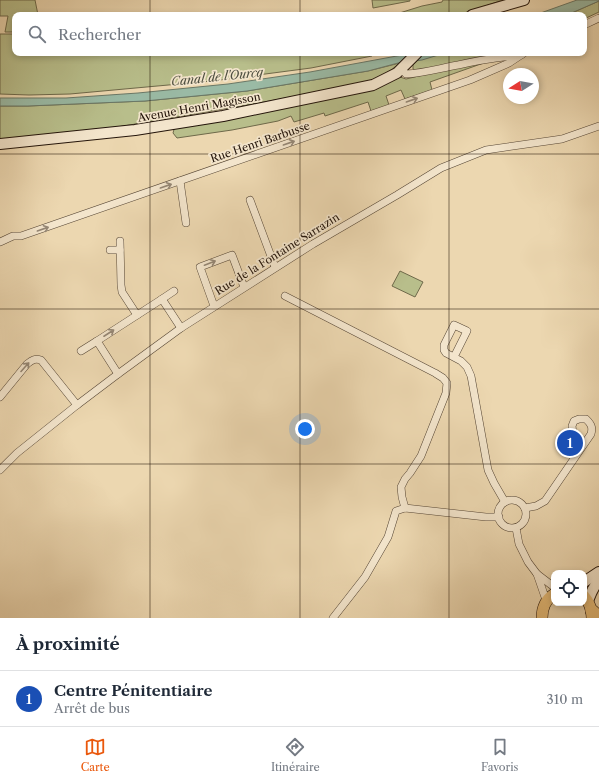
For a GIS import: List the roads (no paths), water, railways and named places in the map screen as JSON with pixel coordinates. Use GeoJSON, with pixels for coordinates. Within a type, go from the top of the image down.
{"type":"FeatureCollection","features":[{"type":"Feature","properties":{"kind":"main road"},"geometry":{"type":"LineString","coordinates":[[482,12],[524,0]]}},
{"type":"Feature","properties":{"kind":"main road","name":"Avenue Henri Magisson"},"geometry":{"type":"LineString","coordinates":[[0,144],[135,130],[223,116],[373,85],[399,71],[414,56]]}},
{"type":"Feature","properties":{"kind":"main road"},"geometry":{"type":"LineString","coordinates":[[587,580],[599,572]]}},
{"type":"Feature","properties":{"kind":"main road"},"geometry":{"type":"LineString","coordinates":[[591,609],[591,592],[599,581]]}},
{"type":"Feature","properties":{"kind":"street"},"geometry":{"type":"LineString","coordinates":[[587,24],[599,18]]}},
{"type":"Feature","properties":{"kind":"street"},"geometry":{"type":"LineString","coordinates":[[399,71],[406,74],[418,74],[459,64],[508,56]]}},
{"type":"Feature","properties":{"kind":"street","name":"Rue Henri Barbusse"},"geometry":{"type":"LineString","coordinates":[[2,238],[21,236],[470,80],[509,63],[520,56]]}},
{"type":"Feature","properties":{"kind":"street","name":"Rue de la Fontaine Sarrazin"},"geometry":{"type":"LineString","coordinates":[[0,470],[17,454],[77,406],[181,328],[275,267],[440,168],[486,150],[562,139],[599,126]]}},
{"type":"Feature","properties":{"kind":"street"},"geometry":{"type":"LineString","coordinates":[[180,181],[186,224]]}},
{"type":"Feature","properties":{"kind":"street"},"geometry":{"type":"LineString","coordinates":[[250,200],[275,267]]}},
{"type":"Feature","properties":{"kind":"street"},"geometry":{"type":"LineString","coordinates":[[120,241],[122,292],[137,315]]}},
{"type":"Feature","properties":{"kind":"street"},"geometry":{"type":"LineString","coordinates":[[110,250],[120,250]]}},
{"type":"Feature","properties":{"kind":"street"},"geometry":{"type":"LineString","coordinates":[[214,306],[200,267],[232,255],[244,287]]}},
{"type":"Feature","properties":{"kind":"street"},"geometry":{"type":"LineString","coordinates":[[82,351],[174,291]]}},
{"type":"Feature","properties":{"kind":"street"},"geometry":{"type":"LineString","coordinates":[[285,296],[435,373],[443,378],[447,383],[446,393],[421,456],[401,487],[405,508]]}},
{"type":"Feature","properties":{"kind":"street"},"geometry":{"type":"LineString","coordinates":[[162,299],[181,328]]}},
{"type":"Feature","properties":{"kind":"street"},"geometry":{"type":"LineString","coordinates":[[97,341],[118,374]]}},
{"type":"Feature","properties":{"kind":"street"},"geometry":{"type":"LineString","coordinates":[[454,356],[467,367],[471,376],[488,470],[506,502]]}},
{"type":"Feature","properties":{"kind":"street"},"geometry":{"type":"LineString","coordinates":[[0,397],[27,364],[32,360],[37,359],[41,360],[77,406]]}},
{"type":"Feature","properties":{"kind":"street"},"geometry":{"type":"LineString","coordinates":[[525,508],[536,506],[545,501],[591,434],[592,429],[586,419],[574,421],[572,426],[576,455]]}},
{"type":"Feature","properties":{"kind":"street"},"geometry":{"type":"LineString","coordinates":[[514,500],[522,504],[525,508],[525,520],[516,528],[507,527],[500,521],[500,508],[506,502],[514,500]]}},
{"type":"Feature","properties":{"kind":"street"},"geometry":{"type":"LineString","coordinates":[[333,618],[365,577],[388,537],[396,512],[405,508],[486,517],[499,517]]}},
{"type":"Feature","properties":{"kind":"street"},"geometry":{"type":"LineString","coordinates":[[516,528],[519,544],[528,562],[537,574],[551,585]]}},
{"type":"Feature","properties":{"kind":"street"},"geometry":{"type":"LineString","coordinates":[[537,574],[544,608]]}},
{"type":"Feature","properties":{"kind":"place","name":"Centre Pénitentiaire"},"geometry":{"type":"Point","coordinates":[570,443]}},
{"type":"Feature","properties":{"kind":"water label","name":"Canal de l'Ourcq"},"geometry":{"type":"Point","coordinates":[217,77]}}]}
